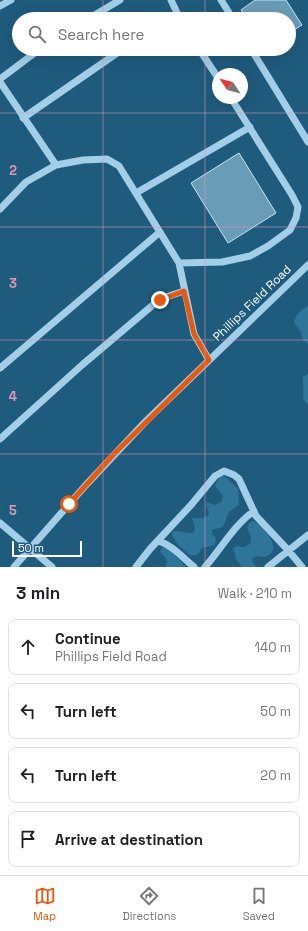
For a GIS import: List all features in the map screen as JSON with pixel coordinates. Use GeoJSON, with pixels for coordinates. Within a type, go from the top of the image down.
{"type":"FeatureCollection","features":[{"type":"Feature","properties":{"kind":"street"},"geometry":{"type":"LineString","coordinates":[[0,6],[11,0]]}},
{"type":"Feature","properties":{"kind":"street"},"geometry":{"type":"LineString","coordinates":[[100,12],[120,0]]}},
{"type":"Feature","properties":{"kind":"street"},"geometry":{"type":"LineString","coordinates":[[171,0],[176,12]]}},
{"type":"Feature","properties":{"kind":"street"},"geometry":{"type":"LineString","coordinates":[[222,0],[229,12]]}},
{"type":"Feature","properties":{"kind":"street"},"geometry":{"type":"LineString","coordinates":[[31,56],[0,81],[23,118],[56,165]]}},
{"type":"Feature","properties":{"kind":"street"},"geometry":{"type":"LineString","coordinates":[[23,118],[113,56]]}},
{"type":"Feature","properties":{"kind":"street"},"geometry":{"type":"LineString","coordinates":[[204,56],[212,69]]}},
{"type":"Feature","properties":{"kind":"street"},"geometry":{"type":"LineString","coordinates":[[255,56],[308,142]]}},
{"type":"Feature","properties":{"kind":"street"},"geometry":{"type":"LineString","coordinates":[[179,263],[222,262],[250,256],[268,246],[290,230],[296,218],[298,207],[235,104]]}},
{"type":"Feature","properties":{"kind":"street"},"geometry":{"type":"LineString","coordinates":[[136,193],[250,127]]}},
{"type":"Feature","properties":{"kind":"street"},"geometry":{"type":"LineString","coordinates":[[0,209],[26,182],[56,165],[83,160],[107,159],[119,166],[179,263],[194,334],[209,360]]}},
{"type":"Feature","properties":{"kind":"street"},"geometry":{"type":"LineString","coordinates":[[0,368],[160,232]]}},
{"type":"Feature","properties":{"kind":"street","name":"Phillips Field Road"},"geometry":{"type":"LineString","coordinates":[[14,567],[114,454],[308,265]]}},
{"type":"Feature","properties":{"kind":"street"},"geometry":{"type":"LineString","coordinates":[[0,439],[82,365],[160,300],[184,291]]}},
{"type":"Feature","properties":{"kind":"street"},"geometry":{"type":"LineString","coordinates":[[136,567],[215,476],[224,471],[234,474],[239,479],[254,511],[302,567]]}},
{"type":"Feature","properties":{"kind":"street"},"geometry":{"type":"LineString","coordinates":[[205,567],[220,550],[239,523],[254,511]]}},
{"type":"Feature","properties":{"kind":"street"},"geometry":{"type":"LineString","coordinates":[[0,523],[52,567]]}},
{"type":"Feature","properties":{"kind":"street"},"geometry":{"type":"LineString","coordinates":[[268,567],[308,534]]}},
{"type":"Feature","properties":{"kind":"street"},"geometry":{"type":"LineString","coordinates":[[159,541],[176,550],[194,567]]}},
{"type":"Feature","properties":{"kind":"shaded area"},"geometry":{"type":"Polygon","coordinates":[[[308,305],[308,344],[303,340],[301,332],[294,323],[297,315],[308,305]]]}},
{"type":"Feature","properties":{"kind":"shaded area"},"geometry":{"type":"Polygon","coordinates":[[[307,374],[308,405],[303,399],[303,377],[307,374]]]}},
{"type":"Feature","properties":{"kind":"shaded area"},"geometry":{"type":"Polygon","coordinates":[[[223,476],[238,489],[239,505],[229,512],[223,527],[212,530],[212,534],[216,538],[215,545],[202,548],[197,555],[190,555],[178,545],[172,535],[172,532],[193,533],[195,528],[192,518],[202,518],[208,515],[207,502],[215,505],[221,502],[223,496],[215,486],[218,479],[223,476]]]}},
{"type":"Feature","properties":{"kind":"shaded area"},"geometry":{"type":"Polygon","coordinates":[[[253,521],[257,523],[270,537],[273,548],[272,553],[263,557],[256,556],[252,558],[253,563],[257,567],[242,567],[236,559],[233,548],[237,546],[244,547],[250,544],[251,537],[247,528],[249,523],[253,521]]]}},
{"type":"Feature","properties":{"kind":"shaded area"},"geometry":{"type":"Polygon","coordinates":[[[162,547],[168,548],[186,567],[165,567],[167,563],[166,558],[160,552],[162,547]]]}},
{"type":"Feature","properties":{"kind":"building"},"geometry":{"type":"Polygon","coordinates":[[[255,0],[286,0],[294,12],[242,12],[241,10],[255,0]]]}},
{"type":"Feature","properties":{"kind":"building"},"geometry":{"type":"Polygon","coordinates":[[[296,16],[302,25],[296,29],[296,16]]]}},
{"type":"Feature","properties":{"kind":"building"},"geometry":{"type":"Polygon","coordinates":[[[239,153],[276,213],[228,243],[191,183],[239,153]]]}},
{"type":"Feature","properties":{"kind":"route"},"geometry":{"type":"LineString","coordinates":[[69,504],[147,420],[209,360],[194,334],[184,291],[160,300]]}}]}
